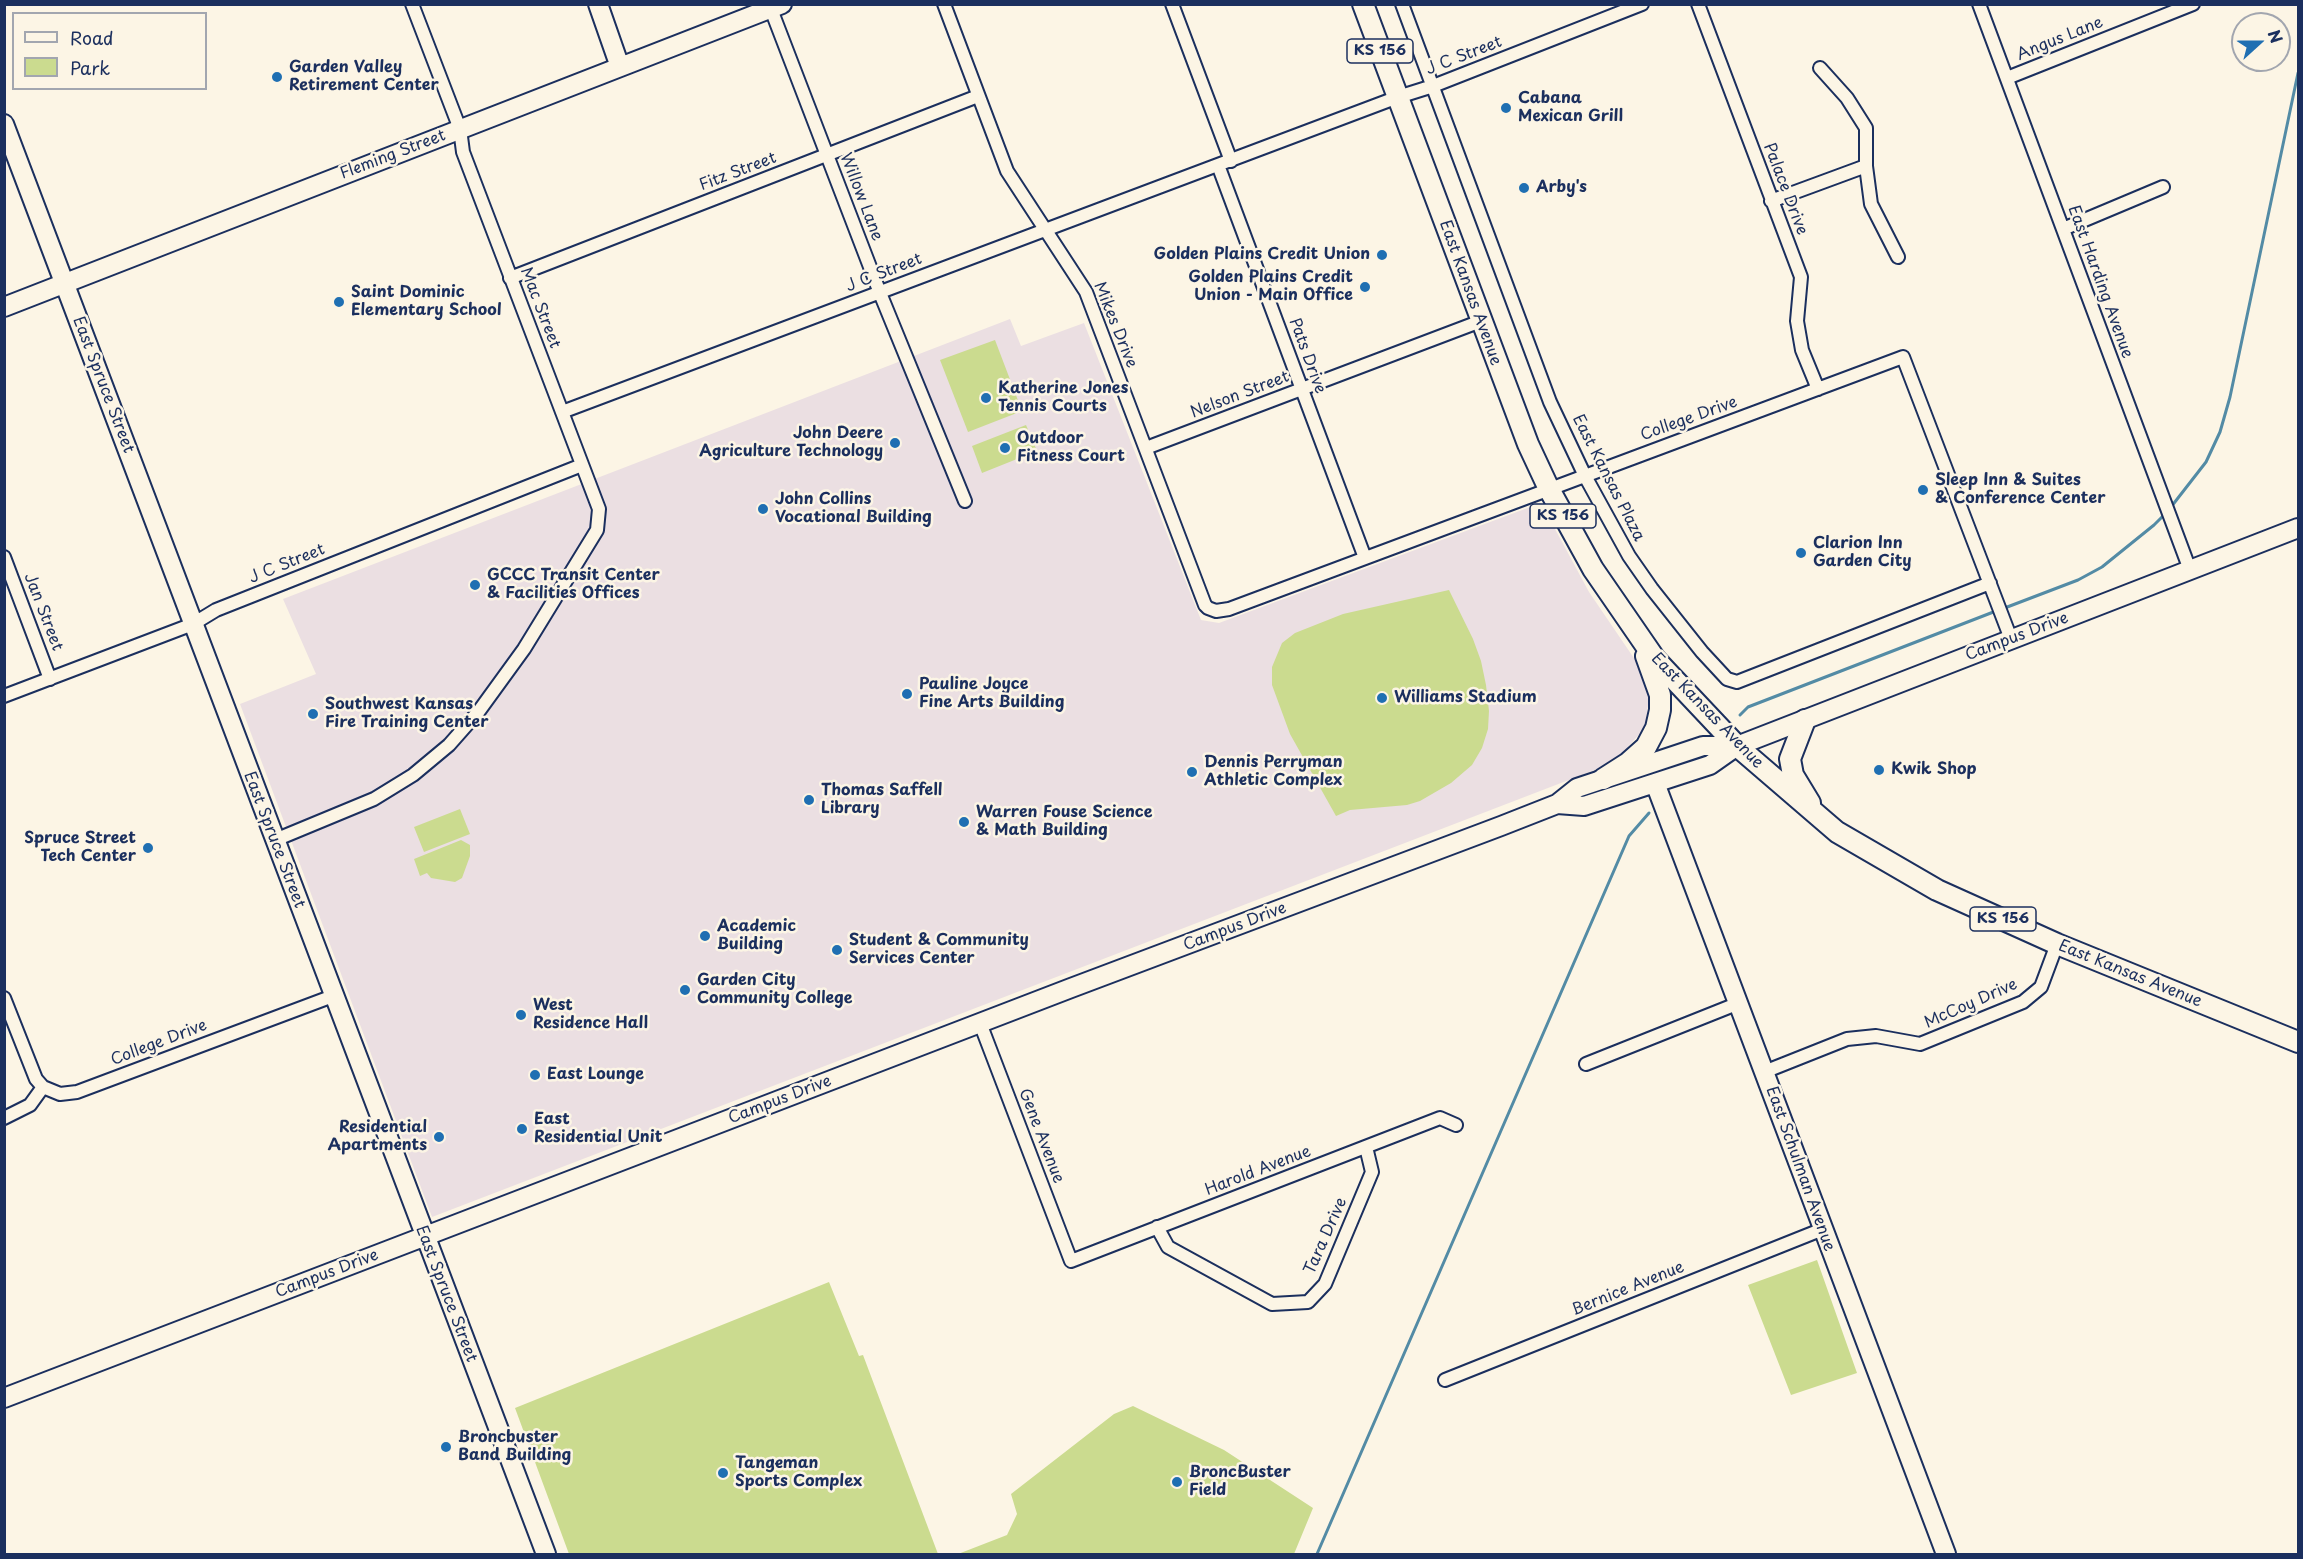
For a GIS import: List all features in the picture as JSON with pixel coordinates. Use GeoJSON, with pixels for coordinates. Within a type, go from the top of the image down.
{"type":"FeatureCollection","features":[{"type":"Feature","properties":{"kind":"main road","name":"East Kansas Avenue"},"geometry":{"type":"LineString","coordinates":[[1363,4],[1524,433],[1549,489],[1593,569],[1655,659],[1737,746],[1837,832],[1937,890],[2057,944],[2298,1042]]}},
{"type":"Feature","properties":{"kind":"main road"},"geometry":{"type":"LineString","coordinates":[[1603,779],[1628,763],[1646,747],[1656,728],[1660,710],[1660,695],[1639,637]]}},
{"type":"Feature","properties":{"kind":"main road"},"geometry":{"type":"LineString","coordinates":[[1805,720],[1790,759],[1793,775],[1816,815]]}},
{"type":"Feature","properties":{"kind":"street","name":"Mac Street"},"geometry":{"type":"LineString","coordinates":[[275,840],[374,799],[394,788],[449,745],[479,711],[524,649],[597,530],[599,509],[463,152],[460,129],[412,4]]}},
{"type":"Feature","properties":{"kind":"street"},"geometry":{"type":"LineString","coordinates":[[598,4],[620,67]]}},
{"type":"Feature","properties":{"kind":"street","name":"Mikes Drive"},"geometry":{"type":"LineString","coordinates":[[944,4],[1007,171],[1086,292],[1205,605]]}},
{"type":"Feature","properties":{"kind":"street","name":"Pats Drive"},"geometry":{"type":"LineString","coordinates":[[1172,4],[1301,389],[1365,558]]}},
{"type":"Feature","properties":{"kind":"street","name":"East Kansas Plaza"},"geometry":{"type":"LineString","coordinates":[[1402,4],[1550,402],[1585,476],[1629,556],[1652,589],[1702,652],[1727,679],[1737,682],[1990,583]]}},
{"type":"Feature","properties":{"kind":"street","name":"J C Street"},"geometry":{"type":"LineString","coordinates":[[562,412],[1398,97],[1433,86],[1642,4]]}},
{"type":"Feature","properties":{"kind":"street","name":"Palace Drive"},"geometry":{"type":"LineString","coordinates":[[1698,4],[1800,277],[1798,309],[1802,350],[1818,389]]}},
{"type":"Feature","properties":{"kind":"street","name":"East Harding Avenue"},"geometry":{"type":"LineString","coordinates":[[1979,4],[2190,570]]}},
{"type":"Feature","properties":{"kind":"street","name":"Angus Lane"},"geometry":{"type":"LineString","coordinates":[[2007,78],[2193,4]]}},
{"type":"Feature","properties":{"kind":"street","name":"Fleming Street"},"geometry":{"type":"LineString","coordinates":[[4,307],[774,6]]}},
{"type":"Feature","properties":{"kind":"street","name":"Willow Lane"},"geometry":{"type":"LineString","coordinates":[[774,6],[826,155],[965,501]]}},
{"type":"Feature","properties":{"kind":"street"},"geometry":{"type":"LineString","coordinates":[[1820,68],[1847,98],[1866,128],[1866,166],[1871,204],[1898,257]]}},
{"type":"Feature","properties":{"kind":"street","name":"Fitz Street"},"geometry":{"type":"LineString","coordinates":[[510,278],[978,96]]}},
{"type":"Feature","properties":{"kind":"street","name":"East Spruce Street"},"geometry":{"type":"LineString","coordinates":[[4,124],[546,1554]]}},
{"type":"Feature","properties":{"kind":"street"},"geometry":{"type":"LineString","coordinates":[[1771,201],[1866,166]]}},
{"type":"Feature","properties":{"kind":"street"},"geometry":{"type":"LineString","coordinates":[[2063,229],[2163,187]]}},
{"type":"Feature","properties":{"kind":"street","name":"Nelson Street"},"geometry":{"type":"LineString","coordinates":[[1146,448],[1481,321]]}},
{"type":"Feature","properties":{"kind":"street","name":"College Drive"},"geometry":{"type":"LineString","coordinates":[[1205,605],[1216,611],[1228,609],[1903,357],[2008,632]]}},
{"type":"Feature","properties":{"kind":"street","name":"J C Street"},"geometry":{"type":"LineString","coordinates":[[4,696],[193,624],[216,610],[582,465]]}},
{"type":"Feature","properties":{"kind":"street","name":"Campus Drive"},"geometry":{"type":"LineString","coordinates":[[1557,804],[1584,806],[1710,765],[1737,746],[1805,720],[2008,632],[2190,570],[2298,528]]}},
{"type":"Feature","properties":{"kind":"street","name":"Jan Street"},"geometry":{"type":"LineString","coordinates":[[4,557],[50,679]]}},
{"type":"Feature","properties":{"kind":"street","name":"Campus Drive"},"geometry":{"type":"LineString","coordinates":[[4,1398],[1557,804],[1577,788],[1703,746],[1737,746]]}},
{"type":"Feature","properties":{"kind":"street","name":"East Schulman Avenue"},"geometry":{"type":"LineString","coordinates":[[1655,783],[1946,1554]]}},
{"type":"Feature","properties":{"kind":"street","name":"McCoy Drive"},"geometry":{"type":"LineString","coordinates":[[1764,1072],[1847,1039],[1876,1036],[1920,1044],[2023,1002],[2041,987],[2057,944]]}},
{"type":"Feature","properties":{"kind":"street","name":"College Drive"},"geometry":{"type":"LineString","coordinates":[[43,1087],[60,1094],[77,1092],[333,996]]}},
{"type":"Feature","properties":{"kind":"street"},"geometry":{"type":"LineString","coordinates":[[4,998],[31,1069],[43,1087],[30,1105],[4,1118]]}},
{"type":"Feature","properties":{"kind":"street"},"geometry":{"type":"LineString","coordinates":[[1586,1064],[1739,1003]]}},
{"type":"Feature","properties":{"kind":"street","name":"Gene Avenue"},"geometry":{"type":"LineString","coordinates":[[980,1023],[1071,1261]]}},
{"type":"Feature","properties":{"kind":"street","name":"Harold Avenue"},"geometry":{"type":"LineString","coordinates":[[1071,1261],[1440,1118],[1456,1125]]}},
{"type":"Feature","properties":{"kind":"street","name":"Tara Drive"},"geometry":{"type":"LineString","coordinates":[[1157,1227],[1168,1247],[1272,1304],[1308,1302],[1325,1284],[1372,1172],[1366,1147]]}},
{"type":"Feature","properties":{"kind":"street","name":"Bernice Avenue"},"geometry":{"type":"LineString","coordinates":[[1445,1380],[1823,1229]]}},
{"type":"Feature","properties":{"kind":"shaded area","name":"Garden City Community College"},"geometry":{"type":"Polygon","coordinates":[[[1010,319],[1021,346],[1084,323],[1201,620],[1219,623],[1541,503],[1589,592],[1642,670],[1650,689],[1645,728],[1613,763],[432,1217],[240,704],[316,674],[283,599],[1010,319]]]}},
{"type":"Feature","properties":{"kind":"green space","name":"Katherine Jones Tennis Courts"},"geometry":{"type":"Polygon","coordinates":[[[995,340],[1022,411],[968,432],[940,360],[995,340]]]}},
{"type":"Feature","properties":{"kind":"green space","name":"Outdoor Fitness Court"},"geometry":{"type":"Polygon","coordinates":[[[1026,425],[1037,451],[982,473],[972,446],[1026,425]]]}},
{"type":"Feature","properties":{"kind":"green space","name":"Williams Stadium"},"geometry":{"type":"Polygon","coordinates":[[[1449,590],[1481,661],[1489,711],[1488,729],[1482,748],[1472,765],[1451,783],[1420,801],[1407,805],[1350,810],[1336,816],[1290,734],[1272,685],[1272,667],[1282,643],[1295,633],[1343,614],[1449,590]]]}},
{"type":"Feature","properties":{"kind":"green space"},"geometry":{"type":"Polygon","coordinates":[[[460,809],[470,834],[424,852],[414,827],[460,809]]]}},
{"type":"Feature","properties":{"kind":"green space"},"geometry":{"type":"Polygon","coordinates":[[[461,840],[470,845],[470,856],[462,878],[455,882],[431,878],[427,873],[420,876],[414,859],[461,840]]]}},
{"type":"Feature","properties":{"kind":"green space"},"geometry":{"type":"Polygon","coordinates":[[[1817,1260],[1857,1373],[1791,1395],[1748,1285],[1817,1260]]]}},
{"type":"Feature","properties":{"kind":"green space","name":"Tangeman Sports Complex"},"geometry":{"type":"Polygon","coordinates":[[[829,1282],[859,1356],[863,1355],[938,1554],[569,1554],[515,1408],[829,1282]]]}},
{"type":"Feature","properties":{"kind":"green space"},"geometry":{"type":"Polygon","coordinates":[[[1133,1406],[1224,1450],[1313,1508],[1294,1554],[958,1554],[1007,1535],[1017,1514],[1011,1494],[1114,1414],[1133,1406]]]}},
{"type":"Feature","properties":{"kind":"waterway"},"geometry":{"type":"LineString","coordinates":[[2171,507],[2206,462],[2220,432],[2230,397],[2298,73]]}},
{"type":"Feature","properties":{"kind":"waterway"},"geometry":{"type":"LineString","coordinates":[[2002,609],[2078,580],[2102,567],[2165,514]]}},
{"type":"Feature","properties":{"kind":"waterway"},"geometry":{"type":"LineString","coordinates":[[1740,715],[1748,707],[1996,611]]}},
{"type":"Feature","properties":{"kind":"waterway"},"geometry":{"type":"LineString","coordinates":[[1317,1554],[1629,836],[1649,813]]}},
{"type":"Feature","properties":{"kind":"place","name":"Garden Valley Retirement Center"},"geometry":{"type":"Point","coordinates":[277,77]}},
{"type":"Feature","properties":{"kind":"place","name":"Cabana Mexican Grill"},"geometry":{"type":"Point","coordinates":[1506,108]}},
{"type":"Feature","properties":{"kind":"place","name":"Arby's"},"geometry":{"type":"Point","coordinates":[1524,188]}},
{"type":"Feature","properties":{"kind":"place","name":"Golden Plains Credit Union"},"geometry":{"type":"Point","coordinates":[1382,255]}},
{"type":"Feature","properties":{"kind":"place","name":"Golden Plains Credit Union - Main Office"},"geometry":{"type":"Point","coordinates":[1365,287]}},
{"type":"Feature","properties":{"kind":"place","name":"Saint Dominic Elementary School"},"geometry":{"type":"Point","coordinates":[339,302]}},
{"type":"Feature","properties":{"kind":"place","name":"Katherine Jones Tennis Courts"},"geometry":{"type":"Point","coordinates":[986,398]}},
{"type":"Feature","properties":{"kind":"place","name":"John Deere Agriculture Technology"},"geometry":{"type":"Point","coordinates":[895,443]}},
{"type":"Feature","properties":{"kind":"place","name":"Outdoor Fitness Court"},"geometry":{"type":"Point","coordinates":[1005,448]}},
{"type":"Feature","properties":{"kind":"place","name":"Sleep Inn & Suites & Conference Center"},"geometry":{"type":"Point","coordinates":[1923,490]}},
{"type":"Feature","properties":{"kind":"place","name":"John Collins Vocational Building"},"geometry":{"type":"Point","coordinates":[763,509]}},
{"type":"Feature","properties":{"kind":"place","name":"Clarion Inn Garden City"},"geometry":{"type":"Point","coordinates":[1801,553]}},
{"type":"Feature","properties":{"kind":"place","name":"GCCC Transit Center & Facilities Offices"},"geometry":{"type":"Point","coordinates":[475,585]}},
{"type":"Feature","properties":{"kind":"place","name":"Pauline Joyce Fine Arts Building"},"geometry":{"type":"Point","coordinates":[907,694]}},
{"type":"Feature","properties":{"kind":"place","name":"Williams Stadium"},"geometry":{"type":"Point","coordinates":[1382,698]}},
{"type":"Feature","properties":{"kind":"place","name":"Southwest Kansas Fire Training Center"},"geometry":{"type":"Point","coordinates":[313,714]}},
{"type":"Feature","properties":{"kind":"place","name":"Kwik Shop"},"geometry":{"type":"Point","coordinates":[1879,770]}},
{"type":"Feature","properties":{"kind":"place","name":"Dennis Perryman Athletic Complex"},"geometry":{"type":"Point","coordinates":[1192,772]}},
{"type":"Feature","properties":{"kind":"place","name":"Thomas Saffell Library"},"geometry":{"type":"Point","coordinates":[809,800]}},
{"type":"Feature","properties":{"kind":"place","name":"Warren Fouse Science & Math Building"},"geometry":{"type":"Point","coordinates":[964,822]}},
{"type":"Feature","properties":{"kind":"place","name":"Spruce Street Tech Center"},"geometry":{"type":"Point","coordinates":[148,848]}},
{"type":"Feature","properties":{"kind":"place","name":"Academic Building"},"geometry":{"type":"Point","coordinates":[705,936]}},
{"type":"Feature","properties":{"kind":"place","name":"Student & Community Services Center"},"geometry":{"type":"Point","coordinates":[837,950]}},
{"type":"Feature","properties":{"kind":"place","name":"Garden City Community College"},"geometry":{"type":"Point","coordinates":[685,990]}},
{"type":"Feature","properties":{"kind":"place","name":"West Residence Hall"},"geometry":{"type":"Point","coordinates":[521,1015]}},
{"type":"Feature","properties":{"kind":"place","name":"East Lounge"},"geometry":{"type":"Point","coordinates":[535,1075]}},
{"type":"Feature","properties":{"kind":"place","name":"East Residential Unit"},"geometry":{"type":"Point","coordinates":[522,1129]}},
{"type":"Feature","properties":{"kind":"place","name":"Residential Apartments"},"geometry":{"type":"Point","coordinates":[439,1137]}},
{"type":"Feature","properties":{"kind":"place","name":"Broncbuster Band Building"},"geometry":{"type":"Point","coordinates":[446,1447]}},
{"type":"Feature","properties":{"kind":"place","name":"Tangeman Sports Complex"},"geometry":{"type":"Point","coordinates":[723,1473]}},
{"type":"Feature","properties":{"kind":"place","name":"BroncBuster Field"},"geometry":{"type":"Point","coordinates":[1177,1482]}}]}
